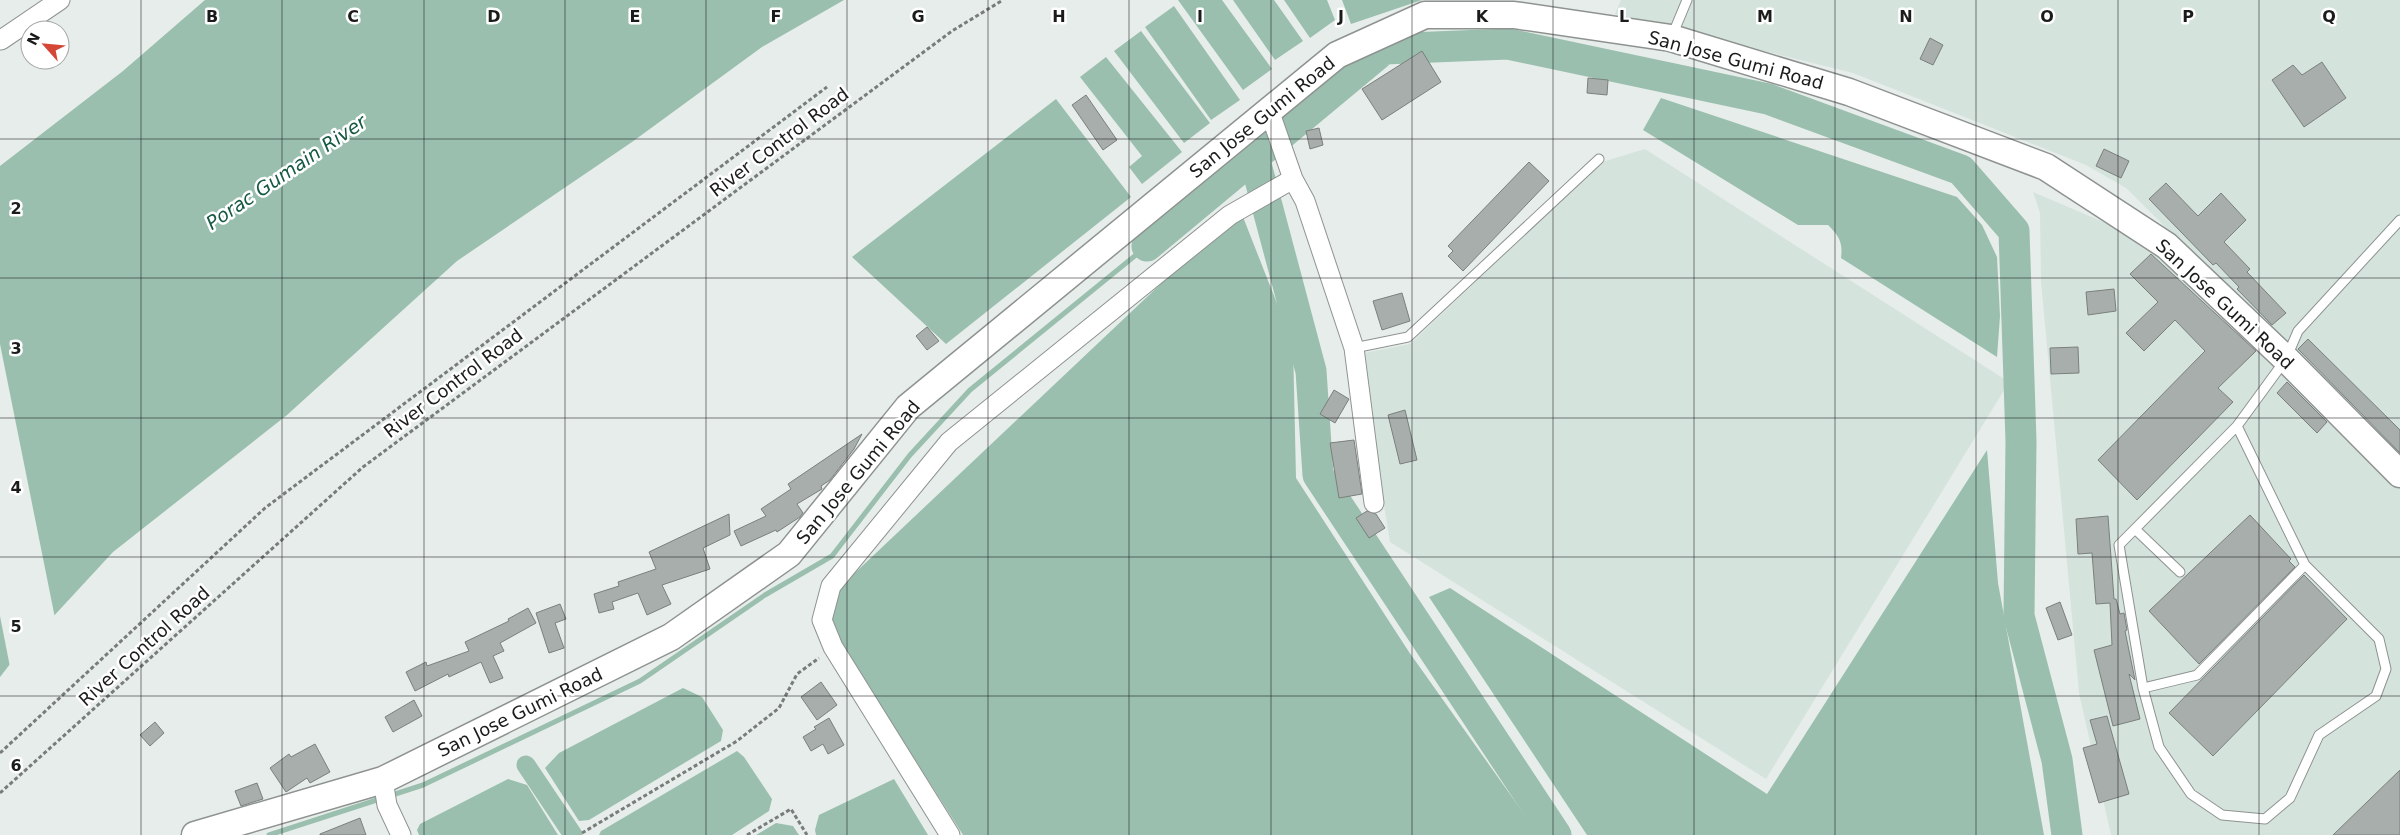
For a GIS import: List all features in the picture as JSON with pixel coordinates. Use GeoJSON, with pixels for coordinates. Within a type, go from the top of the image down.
{"type":"FeatureCollection","features":[{"type":"Feature","properties":{"kind":"street"},"geometry":{"type":"LineString","coordinates":[[0,40],[43,0]]}},
{"type":"Feature","properties":{"kind":"street"},"geometry":{"type":"LineString","coordinates":[[0,40],[60,0]]}},
{"type":"Feature","properties":{"kind":"street","name":"San Jose Gumi Road"},"geometry":{"type":"LineString","coordinates":[[195,835],[385,791],[671,637],[789,554],[908,407],[1337,55],[1425,15],[1514,15],[1671,38],[1849,92],[2046,167],[2167,246],[2286,360],[2400,474]]}},
{"type":"Feature","properties":{"kind":"street"},"geometry":{"type":"LineString","coordinates":[[1269,110],[1293,179],[1305,201],[1354,348],[1374,503]]}},
{"type":"Feature","properties":{"kind":"street"},"geometry":{"type":"LineString","coordinates":[[950,835],[833,647],[822,620],[831,586],[949,442],[1230,215],[1293,179]]}},
{"type":"Feature","properties":{"kind":"street"},"geometry":{"type":"LineString","coordinates":[[385,791],[401,835]]}},
{"type":"Feature","properties":{"kind":"lane"},"geometry":{"type":"LineString","coordinates":[[1671,38],[1687,0]]}},
{"type":"Feature","properties":{"kind":"lane"},"geometry":{"type":"LineString","coordinates":[[1354,348],[1408,337],[1599,159]]}},
{"type":"Feature","properties":{"kind":"lane"},"geometry":{"type":"LineString","coordinates":[[2237,426],[2306,565],[2379,639],[2386,669],[2376,696],[2319,735],[2290,798],[2265,819],[2222,815],[2191,794],[2159,747],[2143,688],[2119,545],[2237,426],[2286,360],[2298,332],[2400,220]]}},
{"type":"Feature","properties":{"kind":"lane"},"geometry":{"type":"LineString","coordinates":[[2135,529],[2180,572]]}},
{"type":"Feature","properties":{"kind":"lane"},"geometry":{"type":"LineString","coordinates":[[2143,688],[2197,675],[2306,565]]}},
{"type":"Feature","properties":{"kind":"path","name":"River Control Road"},"geometry":{"type":"LineString","coordinates":[[0,793],[363,467],[952,31],[1003,0]]}},
{"type":"Feature","properties":{"kind":"path"},"geometry":{"type":"LineString","coordinates":[[0,753],[264,508],[828,88]]}},
{"type":"Feature","properties":{"kind":"path"},"geometry":{"type":"LineString","coordinates":[[582,833],[737,741],[779,708],[798,674],[833,647]]}},
{"type":"Feature","properties":{"kind":"path"},"geometry":{"type":"LineString","coordinates":[[747,835],[791,809],[807,835]]}},
{"type":"Feature","properties":{"kind":"shaded area"},"geometry":{"type":"Polygon","coordinates":[[[205,0],[844,0],[762,47],[632,142],[457,261],[287,415],[113,552],[14,659],[0,677],[0,166],[123,71],[205,0]]]}},
{"type":"Feature","properties":{"kind":"shaded area"},"geometry":{"type":"Polygon","coordinates":[[[1178,0],[1222,0],[1272,69],[1243,90],[1178,0]]]}},
{"type":"Feature","properties":{"kind":"shaded area"},"geometry":{"type":"Polygon","coordinates":[[[1233,0],[1274,0],[1303,41],[1275,60],[1233,0]]]}},
{"type":"Feature","properties":{"kind":"shaded area"},"geometry":{"type":"Polygon","coordinates":[[[1284,0],[1327,0],[1335,20],[1310,38],[1284,0]]]}},
{"type":"Feature","properties":{"kind":"shaded area"},"geometry":{"type":"Polygon","coordinates":[[[1342,0],[1422,0],[1351,24],[1342,0]]]}},
{"type":"Feature","properties":{"kind":"shaded area"},"geometry":{"type":"Polygon","coordinates":[[[1621,0],[2400,0],[2400,460],[2126,188],[2086,165],[1853,73],[1615,14],[1621,0]]]}},
{"type":"Feature","properties":{"kind":"shaded area"},"geometry":{"type":"Polygon","coordinates":[[[1174,6],[1240,100],[1211,120],[1145,27],[1174,6]]]}},
{"type":"Feature","properties":{"kind":"shaded area"},"geometry":{"type":"Polygon","coordinates":[[[1141,31],[1210,123],[1184,143],[1114,51],[1141,31]]]}},
{"type":"Feature","properties":{"kind":"shaded area"},"geometry":{"type":"Polygon","coordinates":[[[1106,57],[1182,152],[1142,184],[1129,167],[1142,156],[1080,77],[1106,57]]]}},
{"type":"Feature","properties":{"kind":"shaded area"},"geometry":{"type":"Polygon","coordinates":[[[1661,98],[1957,197],[1982,225],[1997,257],[2000,316],[1997,357],[1841,258],[1839,240],[1828,225],[1798,225],[1643,130],[1661,98]]]}},
{"type":"Feature","properties":{"kind":"shaded area"},"geometry":{"type":"Polygon","coordinates":[[[1056,99],[1131,197],[946,344],[852,257],[1056,99]]]}},
{"type":"Feature","properties":{"kind":"shaded area"},"geometry":{"type":"Polygon","coordinates":[[[1645,149],[2009,382],[1766,779],[1390,542],[1359,354],[1410,344],[1602,162],[1645,149]]]}},
{"type":"Feature","properties":{"kind":"shaded area"},"geometry":{"type":"Polygon","coordinates":[[[2033,192],[2169,250],[2400,486],[2400,835],[2111,835],[2079,693],[2041,281],[2040,213],[2033,192]]]}},
{"type":"Feature","properties":{"kind":"shaded area"},"geometry":{"type":"Polygon","coordinates":[[[1243,217],[1293,344],[1296,478],[1409,652],[1539,835],[963,835],[840,642],[831,620],[840,587],[1221,227],[1243,217]]]}},
{"type":"Feature","properties":{"kind":"shaded area"},"geometry":{"type":"Polygon","coordinates":[[[1987,450],[1998,583],[2044,835],[1587,835],[1429,597],[1450,588],[1767,794],[1987,450]]]}},
{"type":"Feature","properties":{"kind":"shaded area"},"geometry":{"type":"Polygon","coordinates":[[[683,688],[702,697],[723,730],[721,741],[589,820],[579,821],[545,768],[559,753],[683,688]]]}},
{"type":"Feature","properties":{"kind":"shaded area"},"geometry":{"type":"Polygon","coordinates":[[[737,751],[744,757],[772,799],[769,811],[732,835],[599,835],[601,831],[737,751]]]}},
{"type":"Feature","properties":{"kind":"shaded area"},"geometry":{"type":"Polygon","coordinates":[[[508,779],[527,785],[558,835],[419,835],[417,830],[420,824],[508,779]]]}},
{"type":"Feature","properties":{"kind":"shaded area"},"geometry":{"type":"Polygon","coordinates":[[[894,779],[928,835],[816,835],[815,830],[819,815],[894,779]]]}},
{"type":"Feature","properties":{"kind":"shaded area"},"geometry":{"type":"Polygon","coordinates":[[[776,823],[793,826],[799,835],[756,835],[776,823]]]}},
{"type":"Feature","properties":{"kind":"pier"},"geometry":{"type":"Polygon","coordinates":[[[0,344],[55,618],[10,667],[0,616],[0,344]]]}},
{"type":"Feature","properties":{"kind":"building"},"geometry":{"type":"Polygon","coordinates":[[[1930,38],[1943,45],[1933,65],[1920,59],[1930,38]]]}},
{"type":"Feature","properties":{"kind":"building"},"geometry":{"type":"Polygon","coordinates":[[[1422,51],[1441,82],[1382,120],[1362,89],[1422,51]]]}},
{"type":"Feature","properties":{"kind":"building"},"geometry":{"type":"Polygon","coordinates":[[[2322,62],[2346,98],[2304,127],[2272,80],[2293,65],[2302,75],[2322,62]]]}},
{"type":"Feature","properties":{"kind":"building"},"geometry":{"type":"Polygon","coordinates":[[[1588,78],[1608,80],[1607,95],[1587,93],[1588,78]]]}},
{"type":"Feature","properties":{"kind":"building"},"geometry":{"type":"Polygon","coordinates":[[[1086,95],[1117,140],[1103,150],[1072,105],[1086,95]]]}},
{"type":"Feature","properties":{"kind":"building"},"geometry":{"type":"Polygon","coordinates":[[[1319,128],[1323,145],[1310,149],[1306,131],[1319,128]]]}},
{"type":"Feature","properties":{"kind":"building"},"geometry":{"type":"Polygon","coordinates":[[[2104,149],[2129,161],[2121,178],[2096,166],[2104,149]]]}},
{"type":"Feature","properties":{"kind":"building"},"geometry":{"type":"Polygon","coordinates":[[[1529,162],[1549,181],[1463,271],[1448,256],[1453,251],[1448,246],[1529,162]]]}},
{"type":"Feature","properties":{"kind":"building"},"geometry":{"type":"Polygon","coordinates":[[[2166,183],[2198,216],[2221,193],[2246,220],[2224,242],[2250,269],[2247,272],[2286,313],[2272,325],[2237,289],[2239,287],[2216,263],[2213,265],[2149,199],[2166,183]]]}},
{"type":"Feature","properties":{"kind":"building"},"geometry":{"type":"Polygon","coordinates":[[[2151,254],[2256,351],[2218,388],[2233,402],[2137,500],[2098,460],[2205,351],[2175,320],[2144,351],[2126,333],[2158,302],[2130,274],[2151,254]]]}},
{"type":"Feature","properties":{"kind":"building"},"geometry":{"type":"Polygon","coordinates":[[[2114,289],[2116,311],[2088,315],[2086,292],[2114,289]]]}},
{"type":"Feature","properties":{"kind":"building"},"geometry":{"type":"Polygon","coordinates":[[[1402,293],[1410,321],[1382,330],[1373,301],[1402,293]]]}},
{"type":"Feature","properties":{"kind":"building"},"geometry":{"type":"Polygon","coordinates":[[[927,327],[939,341],[927,350],[916,336],[927,327]]]}},
{"type":"Feature","properties":{"kind":"building"},"geometry":{"type":"Polygon","coordinates":[[[2308,339],[2400,430],[2400,453],[2298,349],[2308,339]]]}},
{"type":"Feature","properties":{"kind":"building"},"geometry":{"type":"Polygon","coordinates":[[[2078,347],[2079,373],[2051,374],[2050,348],[2078,347]]]}},
{"type":"Feature","properties":{"kind":"building"},"geometry":{"type":"Polygon","coordinates":[[[2287,382],[2327,422],[2317,433],[2277,393],[2287,382]]]}},
{"type":"Feature","properties":{"kind":"building"},"geometry":{"type":"Polygon","coordinates":[[[1334,390],[1349,399],[1335,423],[1320,414],[1334,390]]]}},
{"type":"Feature","properties":{"kind":"building"},"geometry":{"type":"Polygon","coordinates":[[[1405,410],[1417,460],[1400,464],[1388,415],[1405,410]]]}},
{"type":"Feature","properties":{"kind":"building"},"geometry":{"type":"Polygon","coordinates":[[[862,434],[854,449],[830,480],[821,486],[822,489],[797,504],[803,513],[800,517],[777,532],[776,530],[741,546],[734,531],[766,516],[761,509],[791,489],[788,484],[862,434]]]}},
{"type":"Feature","properties":{"kind":"building"},"geometry":{"type":"Polygon","coordinates":[[[1354,440],[1362,494],[1339,498],[1330,443],[1354,440]]]}},
{"type":"Feature","properties":{"kind":"building"},"geometry":{"type":"Polygon","coordinates":[[[1367,511],[1376,514],[1385,528],[1369,538],[1356,518],[1367,511]]]}},
{"type":"Feature","properties":{"kind":"building"},"geometry":{"type":"Polygon","coordinates":[[[729,514],[730,535],[703,548],[710,569],[662,585],[671,604],[647,615],[638,593],[612,602],[614,609],[599,613],[594,594],[619,586],[618,582],[656,569],[649,552],[729,514]]]}},
{"type":"Feature","properties":{"kind":"building"},"geometry":{"type":"Polygon","coordinates":[[[2250,515],[2291,559],[2289,561],[2295,567],[2199,664],[2149,611],[2250,515]]]}},
{"type":"Feature","properties":{"kind":"building"},"geometry":{"type":"Polygon","coordinates":[[[2108,516],[2114,599],[2116,599],[2120,614],[2124,613],[2127,630],[2125,631],[2135,680],[2129,674],[2140,719],[2113,726],[2094,650],[2112,645],[2110,603],[2096,604],[2092,553],[2078,554],[2076,519],[2108,516]]]}},
{"type":"Feature","properties":{"kind":"building"},"geometry":{"type":"Polygon","coordinates":[[[2304,575],[2347,619],[2213,756],[2169,713],[2304,575]]]}},
{"type":"Feature","properties":{"kind":"building"},"geometry":{"type":"Polygon","coordinates":[[[2060,602],[2072,635],[2058,640],[2046,608],[2060,602]]]}},
{"type":"Feature","properties":{"kind":"building"},"geometry":{"type":"Polygon","coordinates":[[[560,604],[566,619],[555,623],[564,648],[549,653],[536,613],[560,604]]]}},
{"type":"Feature","properties":{"kind":"building"},"geometry":{"type":"Polygon","coordinates":[[[528,608],[536,623],[500,643],[504,651],[493,656],[503,678],[490,683],[481,662],[449,677],[448,674],[415,691],[406,672],[426,662],[427,666],[469,651],[465,642],[509,621],[508,619],[528,608]]]}},
{"type":"Feature","properties":{"kind":"building"},"geometry":{"type":"Polygon","coordinates":[[[821,682],[837,705],[817,720],[801,697],[821,682]]]}},
{"type":"Feature","properties":{"kind":"building"},"geometry":{"type":"Polygon","coordinates":[[[414,700],[422,716],[393,732],[385,717],[414,700]]]}},
{"type":"Feature","properties":{"kind":"building"},"geometry":{"type":"Polygon","coordinates":[[[2107,716],[2129,794],[2099,803],[2083,748],[2097,744],[2090,720],[2107,716]]]}},
{"type":"Feature","properties":{"kind":"building"},"geometry":{"type":"Polygon","coordinates":[[[829,718],[844,745],[828,754],[823,744],[811,751],[803,737],[816,729],[814,727],[829,718]]]}},
{"type":"Feature","properties":{"kind":"building"},"geometry":{"type":"Polygon","coordinates":[[[155,722],[164,733],[150,746],[140,735],[155,722]]]}},
{"type":"Feature","properties":{"kind":"building"},"geometry":{"type":"Polygon","coordinates":[[[315,744],[330,772],[310,783],[307,778],[286,792],[270,768],[289,754],[291,757],[315,744]]]}},
{"type":"Feature","properties":{"kind":"building"},"geometry":{"type":"Polygon","coordinates":[[[2400,770],[2400,835],[2333,835],[2400,770]]]}},
{"type":"Feature","properties":{"kind":"building"},"geometry":{"type":"Polygon","coordinates":[[[257,783],[263,799],[241,806],[235,791],[257,783]]]}},
{"type":"Feature","properties":{"kind":"building"},"geometry":{"type":"Polygon","coordinates":[[[360,818],[366,835],[320,835],[320,834],[360,818]]]}},
{"type":"Feature","properties":{"kind":"waterway"},"geometry":{"type":"LineString","coordinates":[[1147,246],[1384,49],[1508,44],[1768,99],[1961,170],[2014,231],[2021,441],[2019,616],[2057,760],[2067,835]]}},
{"type":"Feature","properties":{"kind":"waterway"},"geometry":{"type":"LineString","coordinates":[[1254,157],[1311,371],[1318,475],[1556,835]]}},
{"type":"Feature","properties":{"kind":"waterway"},"geometry":{"type":"LineString","coordinates":[[269,835],[423,785],[640,681],[765,595],[832,556],[910,455],[970,390],[1147,246]]}},
{"type":"Feature","properties":{"kind":"waterway"},"geometry":{"type":"LineString","coordinates":[[526,765],[573,835]]}},
{"type":"Feature","properties":{"kind":"water label","name":"Porac Gumain River"},"geometry":{"type":"Point","coordinates":[286,172]}}]}
